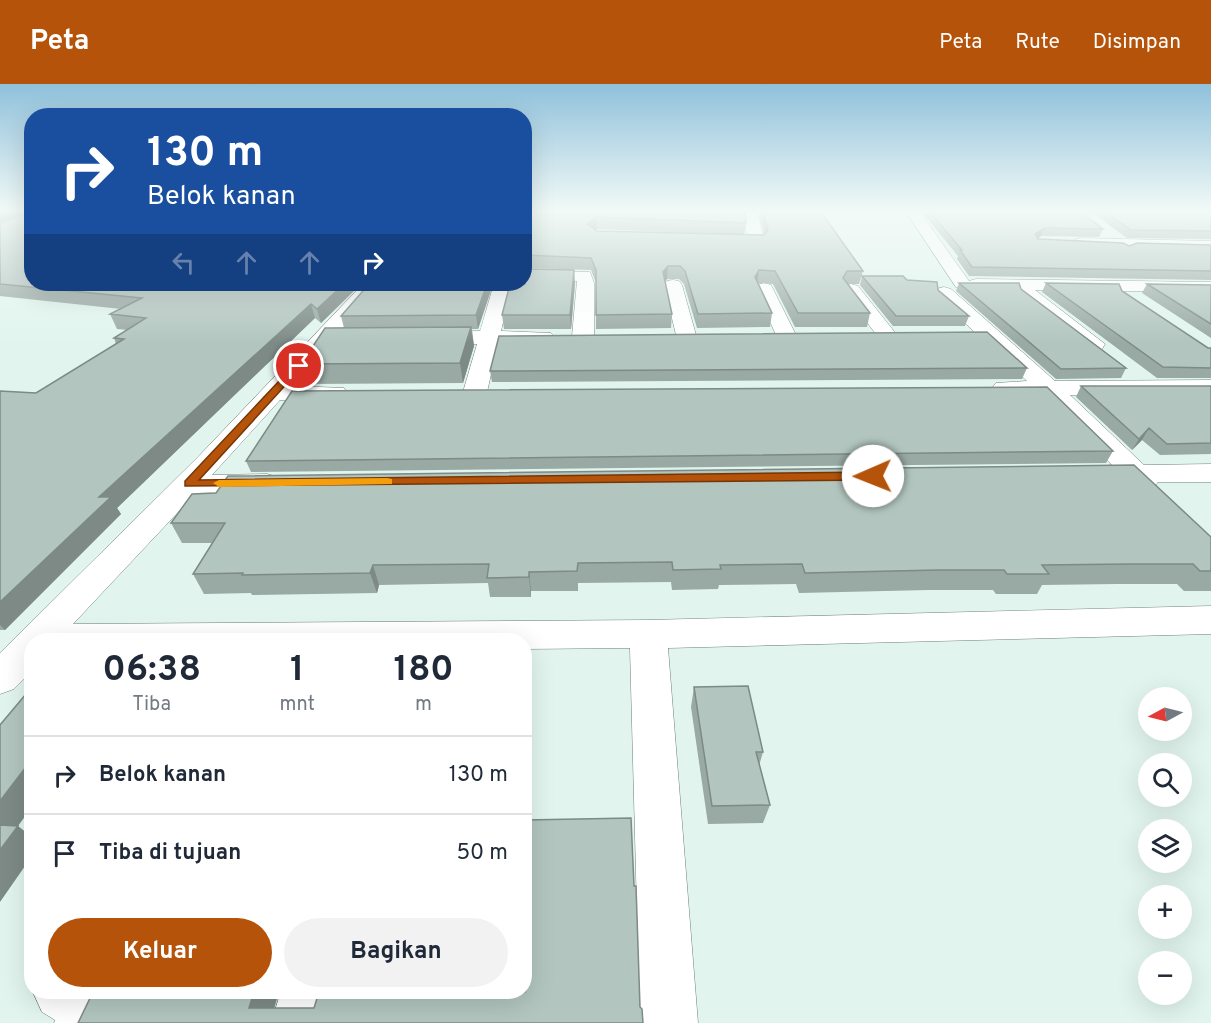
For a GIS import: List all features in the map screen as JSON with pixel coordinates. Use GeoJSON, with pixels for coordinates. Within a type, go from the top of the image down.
{"type":"FeatureCollection","features":[{"type":"Feature","properties":{"kind":"street"},"geometry":{"type":"LineString","coordinates":[[932,256],[946,287],[990,334],[1049,388],[1161,498]]}},
{"type":"Feature","properties":{"kind":"street"},"geometry":{"type":"LineString","coordinates":[[1138,256],[1143,260]]}},
{"type":"Feature","properties":{"kind":"street"},"geometry":{"type":"LineString","coordinates":[[1160,271],[1184,287]]}},
{"type":"Feature","properties":{"kind":"street"},"geometry":{"type":"LineString","coordinates":[[532,275],[584,279],[583,336]]}},
{"type":"Feature","properties":{"kind":"street"},"geometry":{"type":"LineString","coordinates":[[673,285],[686,336]]}},
{"type":"Feature","properties":{"kind":"street"},"geometry":{"type":"LineString","coordinates":[[946,287],[1209,288]]}},
{"type":"Feature","properties":{"kind":"street"},"geometry":{"type":"LineString","coordinates":[[764,290],[786,335]]}},
{"type":"Feature","properties":{"kind":"street"},"geometry":{"type":"LineString","coordinates":[[851,290],[886,334]]}},
{"type":"Feature","properties":{"kind":"street"},"geometry":{"type":"LineString","coordinates":[[44,633],[274,393],[336,339],[367,291]]}},
{"type":"Feature","properties":{"kind":"street"},"geometry":{"type":"LineString","coordinates":[[476,392],[501,291]]}},
{"type":"Feature","properties":{"kind":"street"},"geometry":{"type":"LineString","coordinates":[[1026,292],[1106,353]]}},
{"type":"Feature","properties":{"kind":"street"},"geometry":{"type":"LineString","coordinates":[[1125,294],[1144,307]]}},
{"type":"Feature","properties":{"kind":"street"},"geometry":{"type":"LineString","coordinates":[[864,334],[909,334]]}},
{"type":"Feature","properties":{"kind":"street"},"geometry":{"type":"LineString","coordinates":[[956,334],[990,334]]}},
{"type":"Feature","properties":{"kind":"street"},"geometry":{"type":"LineString","coordinates":[[663,336],[708,335]]}},
{"type":"Feature","properties":{"kind":"street"},"geometry":{"type":"LineString","coordinates":[[764,335],[808,335]]}},
{"type":"Feature","properties":{"kind":"street"},"geometry":{"type":"LineString","coordinates":[[407,338],[606,336]]}},
{"type":"Feature","properties":{"kind":"street"},"geometry":{"type":"LineString","coordinates":[[1123,367],[1150,387]]}},
{"type":"Feature","properties":{"kind":"street"},"geometry":{"type":"LineString","coordinates":[[978,388],[1211,387]]}},
{"type":"Feature","properties":{"kind":"street"},"geometry":{"type":"LineString","coordinates":[[274,393],[362,393]]}},
{"type":"Feature","properties":{"kind":"street"},"geometry":{"type":"LineString","coordinates":[[1076,474],[1211,472]]}},
{"type":"Feature","properties":{"kind":"street"},"geometry":{"type":"LineString","coordinates":[[189,483],[289,482]]}},
{"type":"Feature","properties":{"kind":"street"},"geometry":{"type":"LineString","coordinates":[[532,636],[1211,620]]}},
{"type":"Feature","properties":{"kind":"street"},"geometry":{"type":"LineString","coordinates":[[648,634],[669,1023]]}},
{"type":"Feature","properties":{"kind":"street"},"geometry":{"type":"LineString","coordinates":[[0,678],[24,653]]}},
{"type":"Feature","properties":{"kind":"street"},"geometry":{"type":"LineString","coordinates":[[73,999],[83,1005],[86,1010],[82,1023]]}},
{"type":"Feature","properties":{"kind":"street"},"geometry":{"type":"LineString","coordinates":[[300,1023],[308,999]]}},
{"type":"Feature","properties":{"kind":"building"},"geometry":{"type":"Polygon","coordinates":[[[0,256],[24,256],[24,286],[0,284],[0,256]]]}},
{"type":"Feature","properties":{"kind":"building"},"geometry":{"type":"Polygon","coordinates":[[[543,256],[852,256],[863,271],[847,271],[843,278],[870,313],[798,313],[775,271],[759,270],[755,277],[772,313],[698,314],[685,271],[680,266],[668,266],[663,272],[672,314],[596,315],[596,270],[591,258],[543,256]]]}},
{"type":"Feature","properties":{"kind":"building"},"geometry":{"type":"Polygon","coordinates":[[[964,256],[1211,256],[1211,271],[972,267],[964,256]]]}},
{"type":"Feature","properties":{"kind":"building"},"geometry":{"type":"Polygon","coordinates":[[[532,269],[574,270],[570,315],[502,315],[508,291],[532,291],[532,269]]]}},
{"type":"Feature","properties":{"kind":"building"},"geometry":{"type":"Polygon","coordinates":[[[862,276],[903,276],[907,280],[937,282],[938,290],[969,316],[896,316],[862,276]]]}},
{"type":"Feature","properties":{"kind":"building"},"geometry":{"type":"Polygon","coordinates":[[[959,283],[1019,283],[1021,289],[1126,368],[1061,369],[959,283]]]}},
{"type":"Feature","properties":{"kind":"building"},"geometry":{"type":"Polygon","coordinates":[[[1046,283],[1119,284],[1122,291],[1211,348],[1211,368],[1163,367],[1046,283]]]}},
{"type":"Feature","properties":{"kind":"building"},"geometry":{"type":"Polygon","coordinates":[[[1147,284],[1211,285],[1211,324],[1147,284]]]}},
{"type":"Feature","properties":{"kind":"building"},"geometry":{"type":"Polygon","coordinates":[[[71,291],[336,291],[317,309],[311,304],[99,497],[111,497],[0,602],[0,391],[36,393],[124,339],[114,338],[146,318],[110,314],[142,298],[71,291]]]}},
{"type":"Feature","properties":{"kind":"building"},"geometry":{"type":"Polygon","coordinates":[[[363,291],[485,291],[476,315],[341,316],[363,291]]]}},
{"type":"Feature","properties":{"kind":"building"},"geometry":{"type":"Polygon","coordinates":[[[471,327],[460,363],[301,364],[325,328],[471,327]]]}},
{"type":"Feature","properties":{"kind":"building"},"geometry":{"type":"Polygon","coordinates":[[[987,332],[1027,368],[490,371],[499,336],[987,332]]]}},
{"type":"Feature","properties":{"kind":"building"},"geometry":{"type":"Polygon","coordinates":[[[1081,386],[1211,386],[1211,443],[1167,444],[1149,428],[1139,439],[1081,386]]]}},
{"type":"Feature","properties":{"kind":"building"},"geometry":{"type":"Polygon","coordinates":[[[1047,387],[1113,451],[246,461],[292,391],[1047,387]]]}},
{"type":"Feature","properties":{"kind":"building"},"geometry":{"type":"Polygon","coordinates":[[[1134,465],[1211,537],[1211,571],[1200,571],[1193,564],[1131,564],[1042,565],[1049,574],[1007,574],[1004,570],[805,573],[802,564],[720,565],[721,569],[673,570],[672,562],[578,563],[577,571],[529,572],[529,577],[487,578],[489,564],[373,565],[370,573],[193,574],[225,523],[171,523],[192,494],[216,493],[228,476],[1134,465]]]}},
{"type":"Feature","properties":{"kind":"building"},"geometry":{"type":"Polygon","coordinates":[[[748,686],[763,752],[756,752],[770,805],[712,806],[694,687],[748,686]]]}},
{"type":"Feature","properties":{"kind":"building"},"geometry":{"type":"Polygon","coordinates":[[[24,696],[24,770],[0,801],[0,725],[24,696]]]}},
{"type":"Feature","properties":{"kind":"building"},"geometry":{"type":"Polygon","coordinates":[[[631,818],[640,1007],[643,1023],[78,1023],[90,999],[252,999],[249,1008],[314,1008],[317,999],[532,999],[532,820],[631,818]]]}},
{"type":"Feature","properties":{"kind":"building"},"geometry":{"type":"Polygon","coordinates":[[[0,825],[18,826],[0,850],[0,825]]]}},
{"type":"Feature","properties":{"kind":"slow traffic"},"geometry":{"type":"LineString","coordinates":[[219,483],[387,481]]}},
{"type":"Feature","properties":{"kind":"route"},"geometry":{"type":"LineString","coordinates":[[299,366],[189,483],[873,476]]}}]}
